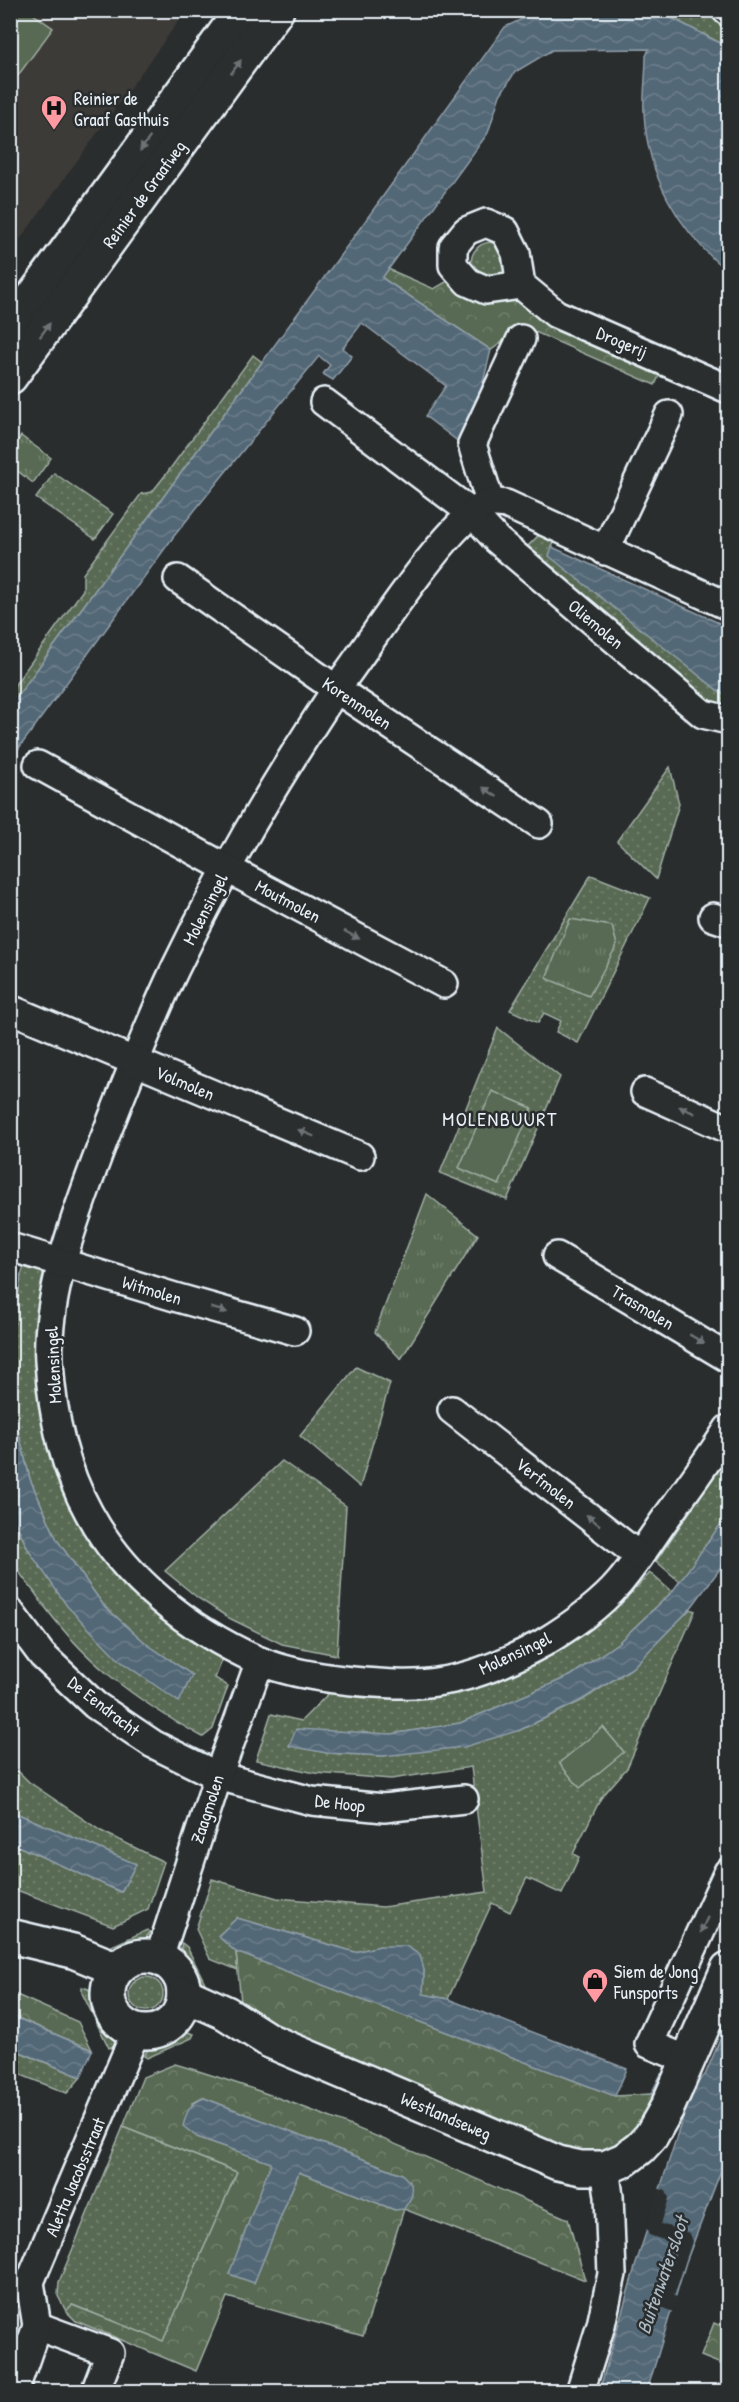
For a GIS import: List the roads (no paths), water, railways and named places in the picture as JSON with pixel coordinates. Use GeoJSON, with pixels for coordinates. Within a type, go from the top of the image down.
{"type":"FeatureCollection","features":[{"type":"Feature","properties":{"kind":"street","name":"Reinier de Graafweg"},"geometry":{"type":"LineString","coordinates":[[10,329],[242,10]]}},
{"type":"Feature","properties":{"kind":"street","name":"Reinier de Graafweg"},"geometry":{"type":"LineString","coordinates":[[10,377],[277,10]]}},
{"type":"Feature","properties":{"kind":"street","name":"Drogerij"},"geometry":{"type":"LineString","coordinates":[[521,285],[556,314],[729,389]]}},
{"type":"Feature","properties":{"kind":"street","name":"Oliemolen"},"geometry":{"type":"LineString","coordinates":[[521,339],[472,444],[482,508],[497,540],[703,714],[729,720]]}},
{"type":"Feature","properties":{"kind":"street","name":"Oliemolen"},"geometry":{"type":"LineString","coordinates":[[324,402],[482,508],[507,504],[729,606]]}},
{"type":"Feature","properties":{"kind":"street"},"geometry":{"type":"LineString","coordinates":[[605,551],[669,415]]}},
{"type":"Feature","properties":{"kind":"street","name":"Molensingel"},"geometry":{"type":"LineString","coordinates":[[482,508],[440,546],[336,689],[226,868],[174,971],[135,1061],[92,1173],[62,1263],[51,1318],[49,1358],[58,1429],[67,1463],[88,1513],[115,1554],[148,1589],[181,1618],[260,1661],[302,1674],[398,1685],[454,1678],[493,1667],[541,1644],[587,1614],[620,1583],[729,1429]]}},
{"type":"Feature","properties":{"kind":"street","name":"Korenmolen"},"geometry":{"type":"LineString","coordinates":[[178,579],[336,689],[539,824]]}},
{"type":"Feature","properties":{"kind":"street","name":"Moutmolen"},"geometry":{"type":"LineString","coordinates":[[38,765],[444,984]]}},
{"type":"Feature","properties":{"kind":"street","name":"Volmolen"},"geometry":{"type":"LineString","coordinates":[[10,1009],[360,1156]]}},
{"type":"Feature","properties":{"kind":"street"},"geometry":{"type":"LineString","coordinates":[[645,1092],[729,1129]]}},
{"type":"Feature","properties":{"kind":"street","name":"Witmolen"},"geometry":{"type":"LineString","coordinates":[[10,1247],[295,1331]]}},
{"type":"Feature","properties":{"kind":"street","name":"Trasmolen"},"geometry":{"type":"LineString","coordinates":[[557,1256],[729,1358]]}},
{"type":"Feature","properties":{"kind":"street","name":"Verfmolen"},"geometry":{"type":"LineString","coordinates":[[452,1410],[639,1556]]}},
{"type":"Feature","properties":{"kind":"street","name":"De Eendracht"},"geometry":{"type":"LineString","coordinates":[[10,1612],[42,1655],[95,1704],[153,1744],[218,1776]]}},
{"type":"Feature","properties":{"kind":"street","name":"Zaagmolen"},"geometry":{"type":"LineString","coordinates":[[159,1958],[218,1776],[260,1661]]}},
{"type":"Feature","properties":{"kind":"street","name":"De Hoop"},"geometry":{"type":"LineString","coordinates":[[218,1776],[312,1801],[384,1808],[464,1799]]}},
{"type":"Feature","properties":{"kind":"street"},"geometry":{"type":"LineString","coordinates":[[684,2067],[649,2044],[729,1872]]}},
{"type":"Feature","properties":{"kind":"street"},"geometry":{"type":"LineString","coordinates":[[10,1935],[73,1951],[113,1979]]}},
{"type":"Feature","properties":{"kind":"street"},"geometry":{"type":"LineString","coordinates":[[10,1942],[31,1957],[113,1979]]}},
{"type":"Feature","properties":{"kind":"street"},"geometry":{"type":"LineString","coordinates":[[140,1956],[159,1958],[177,1972],[183,1983],[181,2006],[170,2024],[154,2032],[136,2031],[117,2020],[108,2000],[113,1979],[124,1963],[140,1956]]}},
{"type":"Feature","properties":{"kind":"street"},"geometry":{"type":"LineString","coordinates":[[580,2391],[601,2325],[612,2274],[609,2196],[615,2164],[640,2148],[651,2136],[667,2108],[729,1969]]}},
{"type":"Feature","properties":{"kind":"street","name":"Westlandseweg"},"geometry":{"type":"LineString","coordinates":[[181,2006],[226,2013],[270,2041],[558,2163],[581,2168],[615,2164]]}},
{"type":"Feature","properties":{"kind":"street","name":"Aletta Jacobsstraat"},"geometry":{"type":"LineString","coordinates":[[14,2391],[37,2326],[20,2278],[136,2031]]}},
{"type":"Feature","properties":{"kind":"street"},"geometry":{"type":"LineString","coordinates":[[37,2326],[110,2353],[95,2391]]}},
{"type":"Feature","properties":{"kind":"water"},"geometry":{"type":"Polygon","coordinates":[[[539,11],[658,11],[728,47],[724,68],[728,74],[728,272],[695,239],[669,201],[659,180],[646,136],[644,112],[646,56],[649,49],[552,50],[515,72],[500,95],[488,133],[382,278],[491,350],[479,399],[459,442],[425,416],[446,386],[362,323],[343,348],[352,356],[333,380],[323,374],[330,365],[319,356],[174,536],[11,759],[11,705],[505,27],[539,11]]]}},
{"type":"Feature","properties":{"kind":"water"},"geometry":{"type":"Polygon","coordinates":[[[552,547],[728,627],[728,695],[721,693],[549,556],[552,547]]]}},
{"type":"Feature","properties":{"kind":"water"},"geometry":{"type":"Polygon","coordinates":[[[11,1271],[21,1275],[12,1336],[13,1410],[30,1479],[57,1540],[104,1606],[148,1645],[192,1675],[179,1702],[119,1660],[67,1606],[29,1551],[11,1512],[11,1271]]]}},
{"type":"Feature","properties":{"kind":"water"},"geometry":{"type":"Polygon","coordinates":[[[728,1514],[728,1558],[690,1609],[632,1668],[580,1701],[520,1730],[464,1747],[383,1756],[327,1753],[289,1746],[296,1729],[392,1734],[460,1723],[570,1676],[618,1643],[672,1592],[728,1514]]]}},
{"type":"Feature","properties":{"kind":"water"},"geometry":{"type":"Polygon","coordinates":[[[11,1811],[136,1864],[121,1892],[11,1843],[11,1811]]]}},
{"type":"Feature","properties":{"kind":"water"},"geometry":{"type":"Polygon","coordinates":[[[237,1918],[355,1952],[380,1946],[406,1946],[420,1955],[424,1970],[423,1994],[448,1999],[627,2069],[615,2096],[236,1952],[218,1936],[237,1918]]]}},
{"type":"Feature","properties":{"kind":"water"},"geometry":{"type":"Polygon","coordinates":[[[10,2015],[92,2050],[81,2077],[11,2048],[10,2015]]]}},
{"type":"Feature","properties":{"kind":"water","name":"Buitenwatersloot"},"geometry":{"type":"Polygon","coordinates":[[[728,2021],[728,2152],[686,2262],[647,2391],[599,2392],[635,2267],[683,2117],[683,2107],[651,2094],[661,2074],[693,2086],[705,2075],[728,2021]]]}},
{"type":"Feature","properties":{"kind":"water"},"geometry":{"type":"Polygon","coordinates":[[[204,2098],[402,2174],[411,2184],[412,2196],[404,2209],[395,2210],[299,2172],[254,2283],[229,2274],[271,2163],[197,2137],[183,2126],[189,2109],[204,2098]]]}},
{"type":"Feature","properties":{"kind":"place","name":"Reinier de Graaf Gasthuis"},"geometry":{"type":"Point","coordinates":[54,131]}},
{"type":"Feature","properties":{"kind":"place","name":"Siem de Jong Funsports"},"geometry":{"type":"Point","coordinates":[595,2004]}},
{"type":"Feature","properties":{"kind":"district","name":"MOLENBUURT"},"geometry":{"type":"Point","coordinates":[500,1118]}}]}
